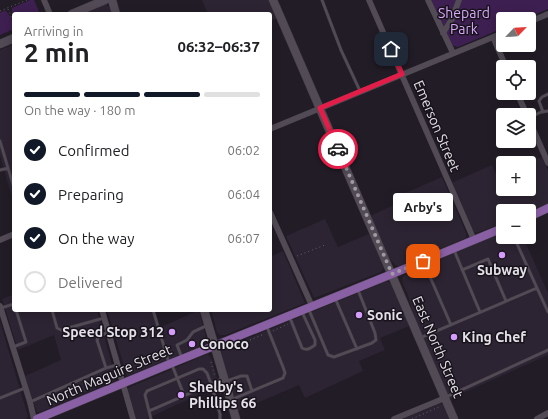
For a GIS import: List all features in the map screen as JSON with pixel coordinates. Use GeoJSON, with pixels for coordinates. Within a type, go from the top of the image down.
{"type":"FeatureCollection","features":[{"type":"Feature","properties":{"kind":"main road"},"geometry":{"type":"LineString","coordinates":[[536,213],[548,208]]}},
{"type":"Feature","properties":{"kind":"main road","name":"North Maguire Street"},"geometry":{"type":"LineString","coordinates":[[37,419],[496,231]]}},
{"type":"Feature","properties":{"kind":"street"},"geometry":{"type":"LineString","coordinates":[[44,0],[49,12]]}},
{"type":"Feature","properties":{"kind":"street"},"geometry":{"type":"LineString","coordinates":[[77,12],[105,0]]}},
{"type":"Feature","properties":{"kind":"street"},"geometry":{"type":"LineString","coordinates":[[112,0],[115,12]]}},
{"type":"Feature","properties":{"kind":"street","name":"East North Street"},"geometry":{"type":"LineString","coordinates":[[272,0],[420,338],[444,402],[454,419]]}},
{"type":"Feature","properties":{"kind":"street","name":"Emerson Street"},"geometry":{"type":"LineString","coordinates":[[369,0],[474,240]]}},
{"type":"Feature","properties":{"kind":"street"},"geometry":{"type":"LineString","coordinates":[[428,0],[453,53]]}},
{"type":"Feature","properties":{"kind":"street"},"geometry":{"type":"LineString","coordinates":[[443,33],[452,19],[459,0]]}},
{"type":"Feature","properties":{"kind":"street"},"geometry":{"type":"LineString","coordinates":[[536,19],[548,14]]}},
{"type":"Feature","properties":{"kind":"street"},"geometry":{"type":"LineString","coordinates":[[272,127],[496,36]]}},
{"type":"Feature","properties":{"kind":"street"},"geometry":{"type":"LineString","coordinates":[[493,37],[503,60]]}},
{"type":"Feature","properties":{"kind":"street"},"geometry":{"type":"LineString","coordinates":[[0,44],[12,39]]}},
{"type":"Feature","properties":{"kind":"street"},"geometry":{"type":"LineString","coordinates":[[536,135],[548,163]]}},
{"type":"Feature","properties":{"kind":"street"},"geometry":{"type":"LineString","coordinates":[[272,217],[307,308]]}},
{"type":"Feature","properties":{"kind":"street"},"geometry":{"type":"LineString","coordinates":[[0,240],[12,235]]}},
{"type":"Feature","properties":{"kind":"street"},"geometry":{"type":"LineString","coordinates":[[0,307],[34,419]]}},
{"type":"Feature","properties":{"kind":"street"},"geometry":{"type":"LineString","coordinates":[[102,312],[133,419]]}},
{"type":"Feature","properties":{"kind":"street"},"geometry":{"type":"LineString","coordinates":[[205,312],[227,402],[236,419]]}},
{"type":"Feature","properties":{"kind":"street"},"geometry":{"type":"LineString","coordinates":[[394,419],[444,402]]}},
{"type":"Feature","properties":{"kind":"street"},"geometry":{"type":"LineString","coordinates":[[537,419],[548,413]]}},
{"type":"Feature","properties":{"kind":"lane"},"geometry":{"type":"LineString","coordinates":[[322,0],[341,50],[360,91]]}},
{"type":"Feature","properties":{"kind":"lane"},"geometry":{"type":"LineString","coordinates":[[543,112],[538,101],[548,94]]}},
{"type":"Feature","properties":{"kind":"lane"},"geometry":{"type":"LineString","coordinates":[[536,116],[548,111]]}},
{"type":"Feature","properties":{"kind":"lane"},"geometry":{"type":"LineString","coordinates":[[0,141],[12,181]]}},
{"type":"Feature","properties":{"kind":"lane"},"geometry":{"type":"LineString","coordinates":[[0,170],[8,168]]}},
{"type":"Feature","properties":{"kind":"lane"},"geometry":{"type":"LineString","coordinates":[[517,244],[548,312]]}},
{"type":"Feature","properties":{"kind":"lane"},"geometry":{"type":"LineString","coordinates":[[453,248],[480,312]]}},
{"type":"Feature","properties":{"kind":"lane"},"geometry":{"type":"LineString","coordinates":[[462,270],[488,259],[506,301]]}},
{"type":"Feature","properties":{"kind":"lane"},"geometry":{"type":"LineString","coordinates":[[423,261],[451,325]]}},
{"type":"Feature","properties":{"kind":"lane"},"geometry":{"type":"LineString","coordinates":[[307,308],[328,355],[334,357],[357,349],[376,340],[357,288]]}},
{"type":"Feature","properties":{"kind":"lane"},"geometry":{"type":"LineString","coordinates":[[420,338],[537,288]]}},
{"type":"Feature","properties":{"kind":"lane"},"geometry":{"type":"LineString","coordinates":[[335,297],[357,349]]}},
{"type":"Feature","properties":{"kind":"lane"},"geometry":{"type":"LineString","coordinates":[[0,307],[12,304]]}},
{"type":"Feature","properties":{"kind":"lane"},"geometry":{"type":"LineString","coordinates":[[289,316],[302,348],[305,350],[308,349],[315,345],[315,340],[307,308]]}},
{"type":"Feature","properties":{"kind":"lane"},"geometry":{"type":"LineString","coordinates":[[12,347],[26,342],[17,312]]}},
{"type":"Feature","properties":{"kind":"lane"},"geometry":{"type":"LineString","coordinates":[[53,312],[57,328],[61,330],[104,318]]}},
{"type":"Feature","properties":{"kind":"lane"},"geometry":{"type":"LineString","coordinates":[[154,312],[171,363],[184,395]]}},
{"type":"Feature","properties":{"kind":"lane"},"geometry":{"type":"LineString","coordinates":[[182,359],[177,345],[187,340],[193,332],[208,325]]}},
{"type":"Feature","properties":{"kind":"lane"},"geometry":{"type":"LineString","coordinates":[[227,402],[283,378],[285,373],[266,325]]}},
{"type":"Feature","properties":{"kind":"lane"},"geometry":{"type":"LineString","coordinates":[[106,368],[97,340],[100,335],[108,333]]}},
{"type":"Feature","properties":{"kind":"lane"},"geometry":{"type":"LineString","coordinates":[[444,402],[548,350]]}},
{"type":"Feature","properties":{"kind":"lane"},"geometry":{"type":"LineString","coordinates":[[30,402],[106,368],[118,365]]}},
{"type":"Feature","properties":{"kind":"lane"},"geometry":{"type":"LineString","coordinates":[[151,419],[145,393],[148,390],[199,369],[203,369],[207,373],[211,384],[220,414],[220,419]]}},
{"type":"Feature","properties":{"kind":"lane"},"geometry":{"type":"LineString","coordinates":[[149,411],[211,384],[242,376],[246,376],[252,391]]}},
{"type":"Feature","properties":{"kind":"lane"},"geometry":{"type":"LineString","coordinates":[[0,398],[25,388]]}},
{"type":"Feature","properties":{"kind":"path"},"geometry":{"type":"LineString","coordinates":[[0,12],[27,0]]}},
{"type":"Feature","properties":{"kind":"path"},"geometry":{"type":"LineString","coordinates":[[8,8],[12,18]]}},
{"type":"Feature","properties":{"kind":"path"},"geometry":{"type":"LineString","coordinates":[[297,256],[325,245]]}},
{"type":"Feature","properties":{"kind":"path"},"geometry":{"type":"LineString","coordinates":[[210,356],[222,380],[227,402]]}},
{"type":"Feature","properties":{"kind":"path"},"geometry":{"type":"LineString","coordinates":[[412,419],[444,402]]}},
{"type":"Feature","properties":{"kind":"shaded area"},"geometry":{"type":"Polygon","coordinates":[[[202,0],[269,0],[277,18],[272,21],[272,12],[207,12],[202,0]]]}},
{"type":"Feature","properties":{"kind":"shaded area"},"geometry":{"type":"Polygon","coordinates":[[[106,4],[110,12],[89,12],[106,4]]]}},
{"type":"Feature","properties":{"kind":"shaded area"},"geometry":{"type":"Polygon","coordinates":[[[12,45],[11,194],[0,156],[0,50],[12,45]]]}},
{"type":"Feature","properties":{"kind":"shaded area"},"geometry":{"type":"Polygon","coordinates":[[[542,157],[548,171],[548,205],[536,209],[536,204],[496,204],[496,226],[475,233],[451,183],[492,165],[496,174],[496,196],[536,196],[536,160],[542,157]]]}},
{"type":"Feature","properties":{"kind":"shaded area"},"geometry":{"type":"Polygon","coordinates":[[[442,177],[466,233],[466,238],[399,266],[395,265],[390,259],[370,216],[407,199],[405,193],[442,177]]]}},
{"type":"Feature","properties":{"kind":"shaded area"},"geometry":{"type":"Polygon","coordinates":[[[325,219],[338,247],[371,233],[384,268],[381,272],[314,298],[286,236],[325,219]]]}},
{"type":"Feature","properties":{"kind":"shaded area"},"geometry":{"type":"Polygon","coordinates":[[[496,235],[496,244],[526,244],[548,293],[548,355],[450,399],[415,320],[408,295],[403,284],[402,278],[406,274],[496,235]]]}},
{"type":"Feature","properties":{"kind":"shaded area"},"geometry":{"type":"Polygon","coordinates":[[[283,251],[305,303],[225,335],[220,335],[217,332],[212,312],[272,312],[272,256],[283,251]]]}},
{"type":"Feature","properties":{"kind":"shaded area"},"geometry":{"type":"Polygon","coordinates":[[[385,282],[389,282],[391,284],[409,326],[380,338],[385,350],[359,361],[363,371],[305,398],[299,385],[238,411],[221,354],[222,349],[385,282]]]}},
{"type":"Feature","properties":{"kind":"shaded area"},"geometry":{"type":"Polygon","coordinates":[[[12,295],[12,312],[98,312],[116,380],[37,412],[25,376],[61,360],[54,335],[18,350],[2,299],[12,295]]]}},
{"type":"Feature","properties":{"kind":"shaded area"},"geometry":{"type":"Polygon","coordinates":[[[108,312],[154,312],[159,328],[195,312],[200,312],[207,341],[203,345],[127,376],[108,312]]]}},
{"type":"Feature","properties":{"kind":"shaded area"},"geometry":{"type":"Polygon","coordinates":[[[0,322],[28,416],[26,419],[0,419],[0,322]]]}},
{"type":"Feature","properties":{"kind":"shaded area"},"geometry":{"type":"Polygon","coordinates":[[[208,354],[212,360],[219,385],[146,419],[135,419],[127,391],[128,388],[208,354]]]}},
{"type":"Feature","properties":{"kind":"shaded area"},"geometry":{"type":"Polygon","coordinates":[[[439,404],[444,406],[449,419],[402,419],[439,404]]]}},
{"type":"Feature","properties":{"kind":"green space"},"geometry":{"type":"Polygon","coordinates":[[[30,0],[34,0],[39,12],[12,12],[12,8],[30,0]]]}},
{"type":"Feature","properties":{"kind":"green space","name":"Shepard Park"},"geometry":{"type":"Polygon","coordinates":[[[431,0],[548,0],[548,9],[536,14],[536,12],[496,12],[496,31],[458,47],[451,45],[431,0]]]}},
{"type":"Feature","properties":{"kind":"green space"},"geometry":{"type":"Polygon","coordinates":[[[5,10],[9,14],[12,22],[12,30],[0,35],[0,13],[5,10]]]}},
{"type":"Feature","properties":{"kind":"way so far"},"geometry":{"type":"LineString","coordinates":[[338,149],[392,274],[423,261]]}},
{"type":"Feature","properties":{"kind":"place","name":"Subway"},"geometry":{"type":"Point","coordinates":[502,255]}},
{"type":"Feature","properties":{"kind":"place","name":"Arby's"},"geometry":{"type":"Point","coordinates":[423,261]}},
{"type":"Feature","properties":{"kind":"place","name":"Sonic"},"geometry":{"type":"Point","coordinates":[359,315]}},
{"type":"Feature","properties":{"kind":"place","name":"Speed Stop 312"},"geometry":{"type":"Point","coordinates":[172,332]}},
{"type":"Feature","properties":{"kind":"place","name":"King Chef"},"geometry":{"type":"Point","coordinates":[454,337]}},
{"type":"Feature","properties":{"kind":"place","name":"Conoco"},"geometry":{"type":"Point","coordinates":[192,344]}},
{"type":"Feature","properties":{"kind":"place","name":"Shelby's Phillips 66"},"geometry":{"type":"Point","coordinates":[181,395]}},
{"type":"Feature","properties":{"kind":"route"},"geometry":{"type":"LineString","coordinates":[[338,149],[320,108],[402,74],[391,49]]}}]}
